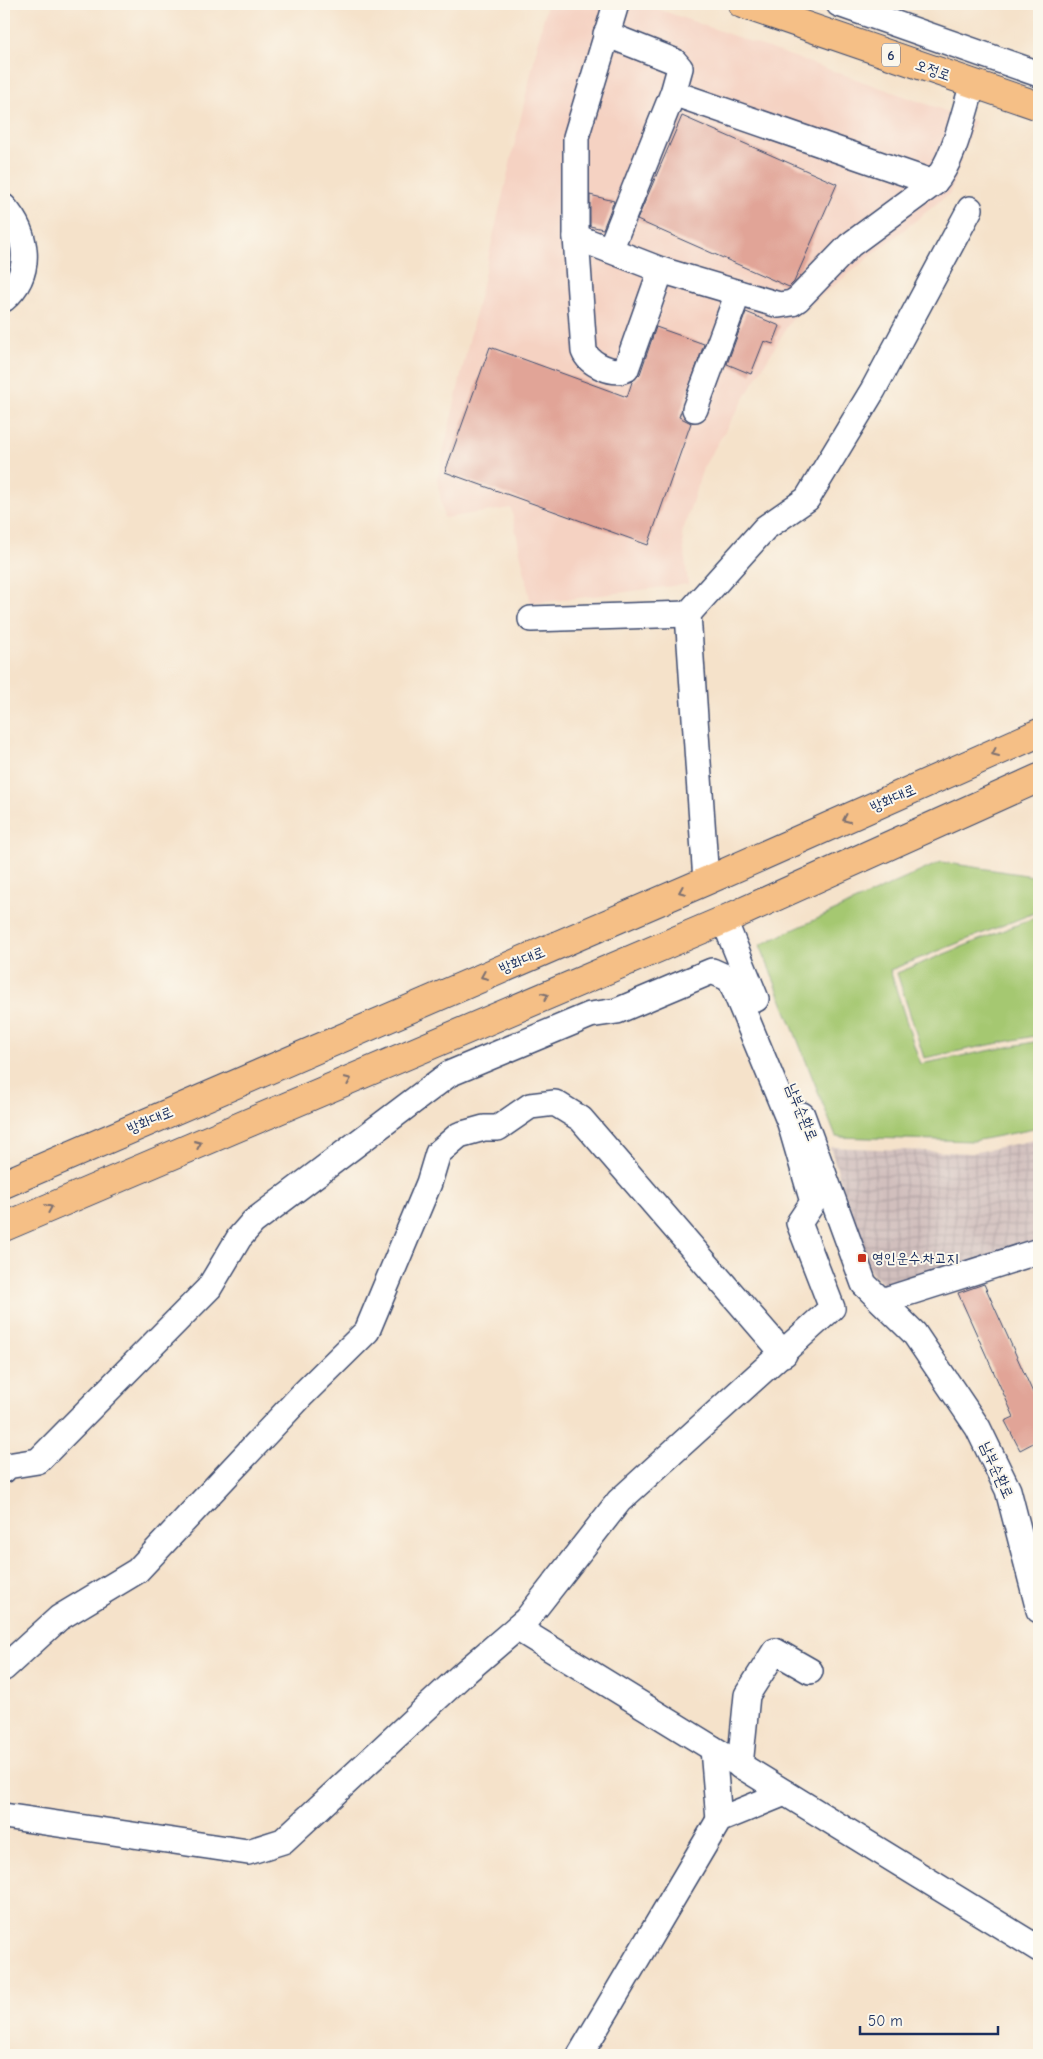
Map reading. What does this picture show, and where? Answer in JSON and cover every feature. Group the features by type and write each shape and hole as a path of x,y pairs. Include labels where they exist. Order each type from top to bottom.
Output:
{"main road":[{"name":"오정로","path":"742,4 1039,106"},
{"name":"방화대로","path":"4,1184 706,881 1039,733"},
{"path":"4,1227 724,920 1039,778"}],"street":[{"path":"616,4 576,137 576,237 586,357 596,364 617,371 622,371 628,366 661,270"},
{"path":"838,4 1039,74"},
{"path":"606,34 678,64 680,74 610,250"},
{"path":"576,237 661,270 779,305 792,303 805,293 850,245 934,183 948,161 973,84"},
{"path":"673,93 934,183"},
{"path":"4,207 16,221 26,248 20,275 4,299"},
{"path":"706,881 688,614 765,528 807,499 873,390 970,208"},
{"path":"695,409 738,293"},
{"path":"531,619 688,614"},
{"name":"남부순환로","path":"724,920 820,1157 864,1284 914,1333 978,1428 1008,1490 1039,1610"},
{"path":"4,1470 7,1466 38,1461 209,1288 239,1238 253,1222 449,1074 590,1015 617,1011 712,971 730,979 790,1123 813,1202 799,1223 832,1308 784,1354 619,1501 526,1620 462,1674 283,1841 248,1852 4,1816"},
{"path":"4,1668 59,1618 137,1572 303,1394 367,1331 429,1183 438,1153 459,1134 484,1128 498,1128 530,1106 556,1102 581,1119 784,1354"},
{"path":"882,1301 1039,1251"},
{"path":"517,1628 1039,1949"},
{"path":"740,1766 747,1695 775,1652 810,1671"},
{"path":"580,2055 719,1820 712,1748"},
{"path":"719,1820 786,1794"}],"shaded area":[{"path":"547,4 644,4 974,121 950,193 791,320 703,468 682,534 688,584 531,604 511,508 444,518 437,479"},
{"path":"1039,1139 1039,1243 889,1290 870,1271 830,1147 972,1153"}],"green space":[{"path":"941,862 1039,877 1039,911 890,970 920,1064 1039,1041 1039,1128 974,1141 836,1137 760,945"},
{"path":"1039,916 1039,1035 924,1058 897,973"}],"building":[{"path":"682,116 837,184 794,282 789,287 637,220"},
{"path":"590,195 614,201 603,229 590,226"},
{"path":"746,312 780,326 773,344 764,341 751,374 727,364"},
{"path":"656,327 704,344 679,417 691,423 648,545 445,472 490,347 627,397 632,382 640,374"},
{"path":"984,1284 1039,1406 1039,1440 1020,1450 1005,1421 1014,1417 958,1293"}],"place":[{"name":"영인운수.차고지","path":"862,1258"}]}
